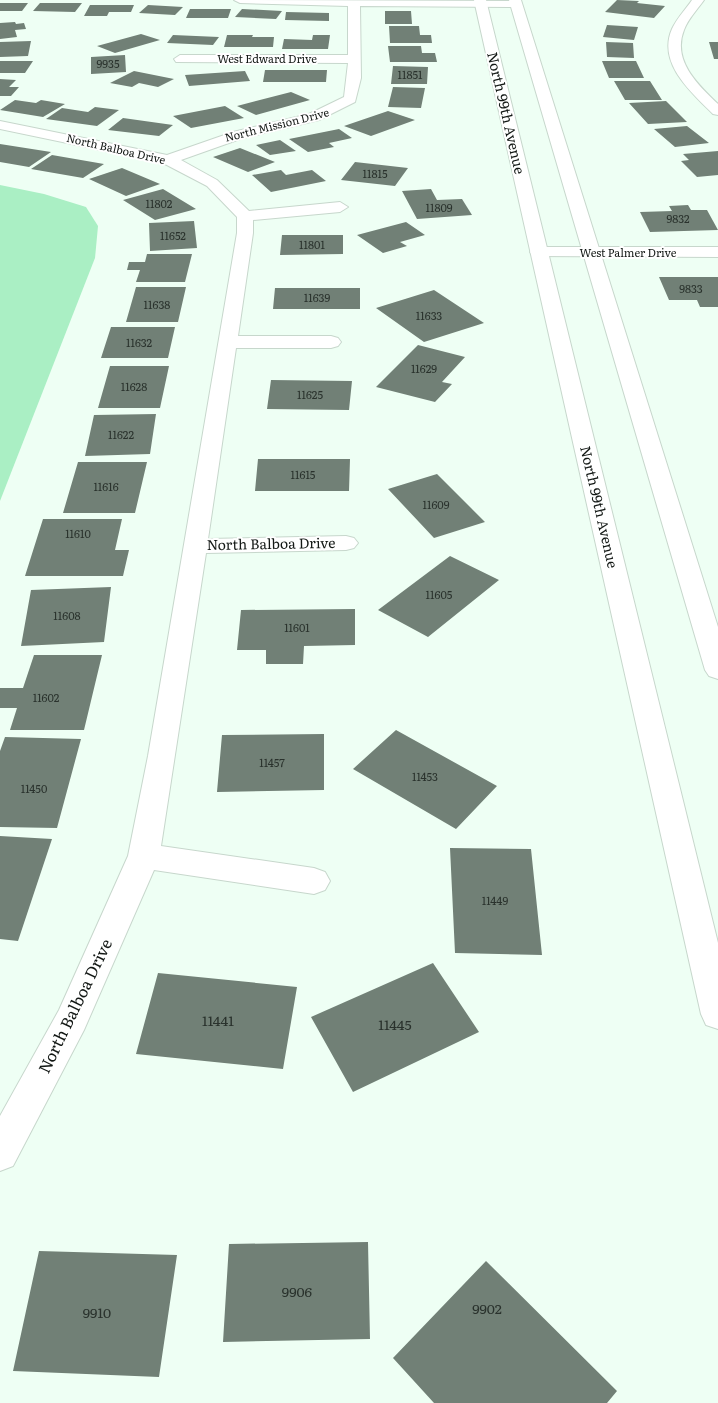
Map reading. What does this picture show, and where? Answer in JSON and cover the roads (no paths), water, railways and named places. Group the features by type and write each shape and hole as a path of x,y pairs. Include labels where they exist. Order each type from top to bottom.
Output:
{"street":[{"path":"240,0 354,4 516,2 590,253 718,670"},
{"path":"698,0 678,30 674,51 677,62 685,77 718,111"},
{"name":"North 99th Avenue","path":"481,2 718,1014"},
{"name":"North Mission Drive","path":"168,160 194,148 248,132 309,119 336,110 350,100 354,78 354,4"},
{"name":"West Edward Drive","path":"180,59 354,59"},
{"name":"North Balboa Drive","path":"0,125 168,160 212,183 245,216 245,232 229,342 144,856 72,1019 0,1153"},
{"path":"245,216 340,207"},
{"name":"West Palmer Drive","path":"539,252 718,252"},
{"path":"229,342 331,342"},
{"name":"North Balboa Drive","path":"196,546 346,543"},
{"path":"144,856 314,881"}]}
